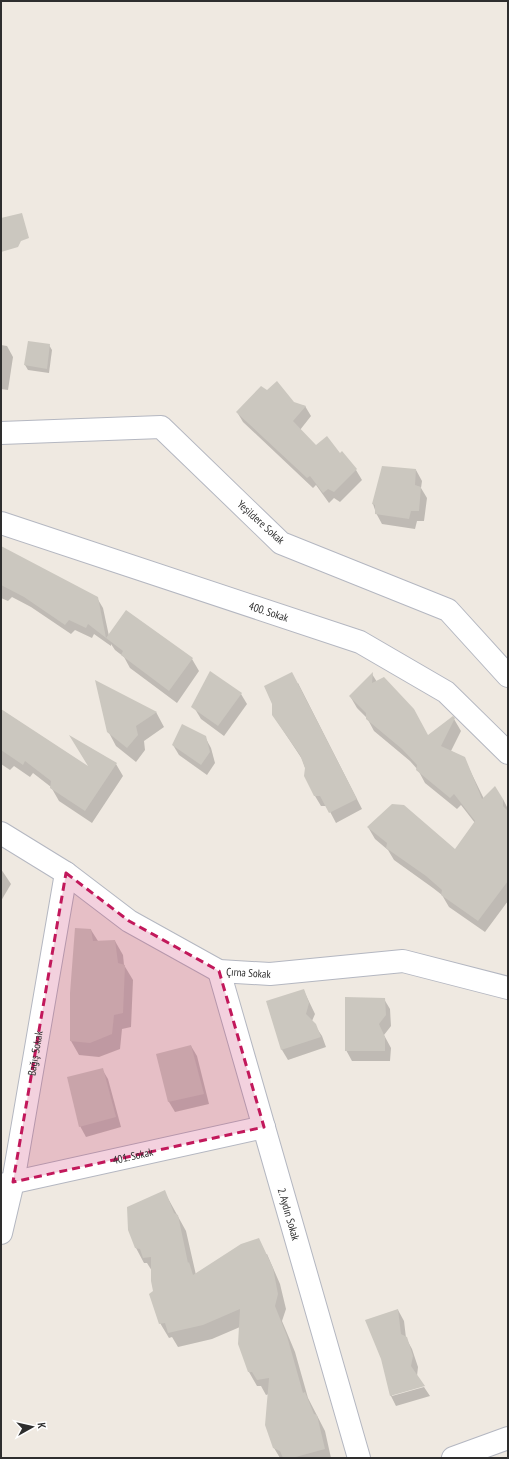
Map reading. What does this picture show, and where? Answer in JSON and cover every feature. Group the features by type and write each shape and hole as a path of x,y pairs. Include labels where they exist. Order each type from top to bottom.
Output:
{"street":[{"name":"Yeşildere Sokak","path":"1,433 161,427 281,543 448,610 508,676"},
{"name":"400. Sokak","path":"1,523 360,642 446,692 508,752"},
{"name":"Çırna Sokak","path":"1,833 66,873 129,922 219,971 270,974 403,961 508,988"},
{"name":"Bağış Sokak","path":"1,1233 7,1183 66,873"},
{"name":"2. Aydın Sokak","path":"219,971 359,1458"},
{"name":"401. Sokak","path":"7,1183 264,1127"},
{"path":"453,1458 508,1438"}],"highlighted area":[{"path":"66,873 129,921 219,971 264,1127 13,1182"}],"building":[{"path":"22,213 29,238 21,241 18,247 1,252 1,218"},
{"path":"28,341 50,344 47,369 24,365"},
{"path":"277,381 294,402 306,406 293,421 316,445 327,436 340,453 342,451 357,469 334,492 328,489 323,493 310,476 307,478 236,412 261,386 267,390"},
{"path":"382,466 416,469 415,485 421,487 419,511 411,511 409,519 375,514 375,505 372,504"},
{"path":"1,546 98,597 106,638 88,624 86,628 69,620 65,625 24,597 1,585"},
{"path":"126,610 193,658 169,691 121,655 123,651 106,638"},
{"path":"210,671 242,693 218,726 191,707"},
{"path":"292,672 357,799 329,813 320,796 314,796 304,776 305,768 300,755 272,715 272,704 264,686"},
{"path":"373,672 372,683 384,677 414,709 428,735 453,716 455,718 441,746 465,757 482,799 495,786 503,799 503,806 508,811 508,881 478,921 441,895 442,890 426,876 386,848 387,843 367,827 392,804 404,805 455,849 475,821 454,794 450,798 416,770 417,765 402,749 366,719 366,713 349,696"},
{"path":"95,680 157,712 136,726 138,735 127,748 107,732"},
{"path":"1,709 88,766 69,735 117,763 85,811 50,788 51,781 25,761 23,765 1,750"},
{"path":"182,724 206,736 210,752 201,765 172,745"},
{"path":"75,928 91,929 93,941 115,940 118,963 125,965 123,1013 114,1015 112,1034 90,1043 70,1041 70,993"},
{"path":"304,989 309,1003 306,1014 316,1024 321,1037 281,1050 266,1001"},
{"path":"345,997 385,998 386,1015 379,1024 385,1037 385,1051 345,1051"},
{"path":"191,1045 204,1094 168,1102 156,1054"},
{"path":"103,1068 116,1117 79,1127 67,1077"},
{"path":"165,1190 174,1213 178,1215 188,1263 189,1262 193,1275 241,1244 259,1238 273,1268 278,1294 275,1306 287,1336 303,1393 305,1392 314,1414 317,1415 325,1449 292,1458 283,1458 280,1451 273,1448 265,1425 269,1378 257,1380 252,1372 248,1372 238,1344 240,1309 203,1325 168,1333 165,1323 159,1324 149,1294 153,1291 151,1281 151,1257 143,1258 140,1249 135,1248 128,1230 127,1207"},
{"path":"398,1309 401,1334 407,1337 413,1356 411,1366 425,1386 390,1396 381,1359 365,1320"}]}
